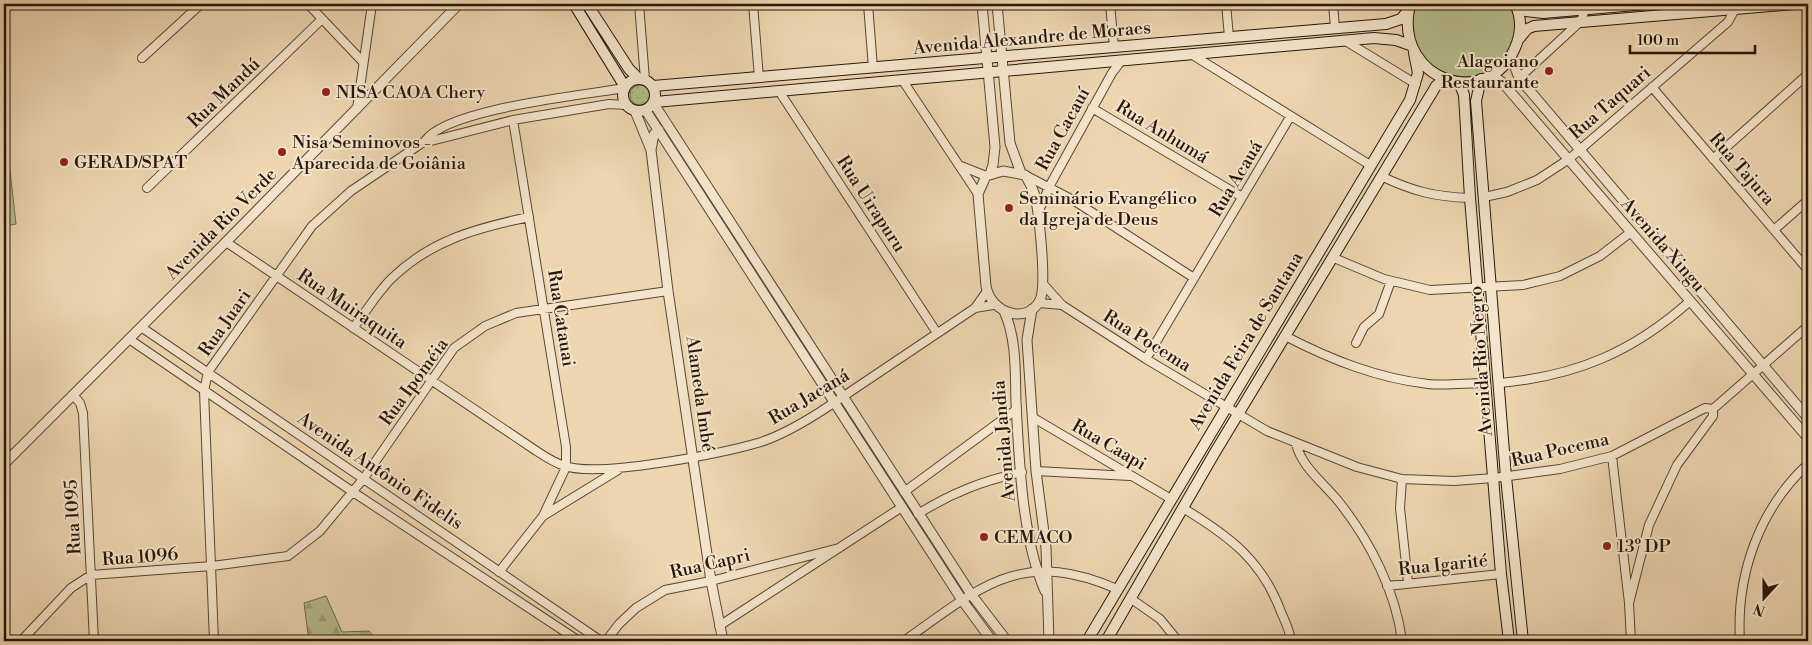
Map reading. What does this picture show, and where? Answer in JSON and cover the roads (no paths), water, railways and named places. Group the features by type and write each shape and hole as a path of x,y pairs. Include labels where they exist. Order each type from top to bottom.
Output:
{"main road":[{"path":"574,4 625,88"},
{"path":"586,4 629,69 646,82 656,96 651,105 635,111 626,105 623,97 625,88 634,80 646,82"},
{"path":"1516,5 1526,11 1543,13 1587,6 1647,4"},
{"path":"1412,49 1432,73 1445,79 1459,82 1481,79 1492,74 1511,57 1518,40 1527,29 1534,26 1734,6 1795,4"},
{"path":"1516,5 1520,17 1518,40"},
{"name":"Avenida Alexandre de Moraes","path":"646,82 759,78 1386,24 1401,19 1410,6"},
{"name":"Avenida Feira de Santana","path":"1088,641 1225,407 1410,100 1418,73 1407,33 1410,6"},
{"name":"Avenida Alexandre de Moraes","path":"651,105 779,91 1121,62 1344,40 1374,38 1396,40 1412,49"},
{"name":"Avenida Feira de Santana","path":"1106,641 1238,415 1334,258 1380,176 1436,86 1445,79"},
{"name":"Avenida Rio Negro","path":"1481,79 1476,101 1506,477 1523,641"},
{"name":"Avenida Rio Negro","path":"1459,82 1464,95 1470,198 1501,574 1509,641"}],"street":[{"path":"142,58 201,4"},
{"path":"308,4 321,20 363,62"},
{"path":"357,109 372,4"},
{"name":"Avenida Rio Verde","path":"4,464 226,242 459,4"},
{"path":"639,4 646,82"},
{"path":"753,4 759,78"},
{"path":"868,4 873,68"},
{"path":"978,194 993,165 996,147 982,4"},
{"path":"997,4 1010,143 1023,174 1032,187 1038,214 1044,285"},
{"path":"1110,4 1114,47"},
{"path":"1226,4 1229,37"},
{"path":"1333,4 1336,28"},
{"path":"1519,78 1581,21 1587,6"},
{"name":"Rua Taquari","path":"1484,197 1507,192 1537,180 1579,151 1728,22 1734,6"},
{"name":"Rua Mandú","path":"147,188 321,20"},
{"path":"1344,40 1416,84"},
{"path":"1190,54 1370,165"},
{"name":"Avenida Xingu","path":"1511,57 1519,78 1579,151 1808,418"},
{"name":"Rua Cacauí","path":"1038,214 1049,187 1092,108 1121,62"},
{"name":"Avenida Xingu","path":"1492,74 1502,82 1808,438"},
{"path":"1713,159 1808,74"},
{"path":"903,81 978,194 987,291 994,305 1004,311 1023,312 1035,306"},
{"name":"Rua Tajura","path":"1652,87 1808,270"},
{"path":"277,276 312,226 351,190 425,141 428,135 440,128 459,119 487,112 625,88"},
{"name":"Rua Uirapuru","path":"779,91 938,333"},
{"path":"425,141 513,120 609,104 626,105"},
{"path":"651,105 658,130 833,403 962,600 992,641"},
{"path":"651,105 971,594 1007,641"},
{"name":"Rua Anhumá","path":"1092,108 1242,197"},
{"name":"Alameda Imbé","path":"635,111 651,150 668,291 711,581 723,641"},
{"name":"Rua Acauá","path":"1146,359 1290,116"},
{"name":"Rua Catauai","path":"513,120 566,447 566,467 544,516"},
{"name":"Alameda Imbé","path":"651,150 654,134 658,130"},
{"path":"961,166 988,175 1003,171 1023,174 1049,187 1194,278"},
{"path":"1380,176 1412,191 1440,197 1470,198"},
{"path":"1774,230 1808,200"},
{"path":"353,328 390,280 434,247 481,227 530,217"},
{"path":"1334,258 1391,281 1430,290 1492,288 1523,285 1560,276 1600,256 1631,232"},
{"name":"Rua Muiraquita","path":"226,242 535,450 566,467 603,470 622,467"},
{"name":"Rua Juari","path":"214,641 204,391 208,372 277,276"},
{"path":"1356,343 1364,327 1379,314 1391,281"},
{"name":"Rua Pocema","path":"1044,285 1062,306 1238,415 1296,444 1357,467 1402,479 1454,481 1506,477 1560,469 1612,456 1705,408 1713,409 1808,326"},
{"name":"Avenida Jandia","path":"1044,285 1035,306 1027,340 1036,471 1047,570 1049,641"},
{"name":"Rua Ipoméia","path":"288,556 320,531 353,492 454,348 485,326 516,313 668,291"},
{"name":"Rua Jacaná","path":"499,572 544,516 622,467 693,456 763,441 806,421 975,308 987,291"},
{"path":"1500,383 1535,379 1577,369 1618,352 1660,328 1690,301"},
{"name":"Rua Jacaná","path":"975,308 994,305"},
{"name":"Rua Pocema","path":"1035,306 1062,306"},
{"name":"Avenida Jandia","path":"1004,311 1013,340 1022,472 1031,553 1047,596"},
{"name":"Avenida Antônio Fidelis","path":"141,327 601,641"},
{"path":"1287,337 1328,358 1377,375 1429,384 1486,383"},
{"name":"Avenida Antônio Fidelis","path":"129,339 353,492 579,641"},
{"name":"Rua 1095","path":"74,395 80,403 83,413 94,641"},
{"path":"904,492 1017,409"},
{"name":"Rua Pocema","path":"1629,603 1649,525 1677,465 1713,416 1713,409"},
{"name":"Rua Caapi","path":"1032,417 1171,499"},
{"path":"1296,444 1299,454 1306,465 1334,495 1366,538 1388,586 1402,641"},
{"path":"1612,456 1629,603 1631,641"},
{"path":"1740,641 1738,612 1747,562 1766,517 1790,481 1808,464"},
{"path":"1036,471 1132,476"},
{"path":"918,514 943,498 980,482 1022,472"},
{"path":"1402,479 1400,508 1408,583"},
{"name":"Rua Capri","path":"719,626 902,507"},
{"path":"1183,508 1222,532 1243,550 1261,571 1275,596 1291,641"},
{"name":"Rua Capri","path":"606,641 618,624 636,608 665,590 711,581 838,548"},
{"name":"Rua 1096","path":"21,641 71,588 91,576 212,566 288,556"},
{"path":"904,641 971,594 1019,574 1036,570 1069,572 1117,589"},
{"name":"Rua Igarité","path":"1388,586 1501,574"},
{"path":"1130,598 1160,619 1178,641"}],"place":[{"name":"Alagoiano Restaurante","path":"1549,71"},
{"name":"NISA CAOA Chery","path":"326,92"},
{"name":"Nisa Seminovos - Aparecida de Goiânia","path":"282,152"},
{"name":"GERAD/SPAT","path":"64,162"},
{"name":"Seminário Evangélico da Igreja de Deus","path":"1009,208"},
{"name":"CEMACO","path":"984,537"},
{"name":"13º DP","path":"1607,546"}]}
